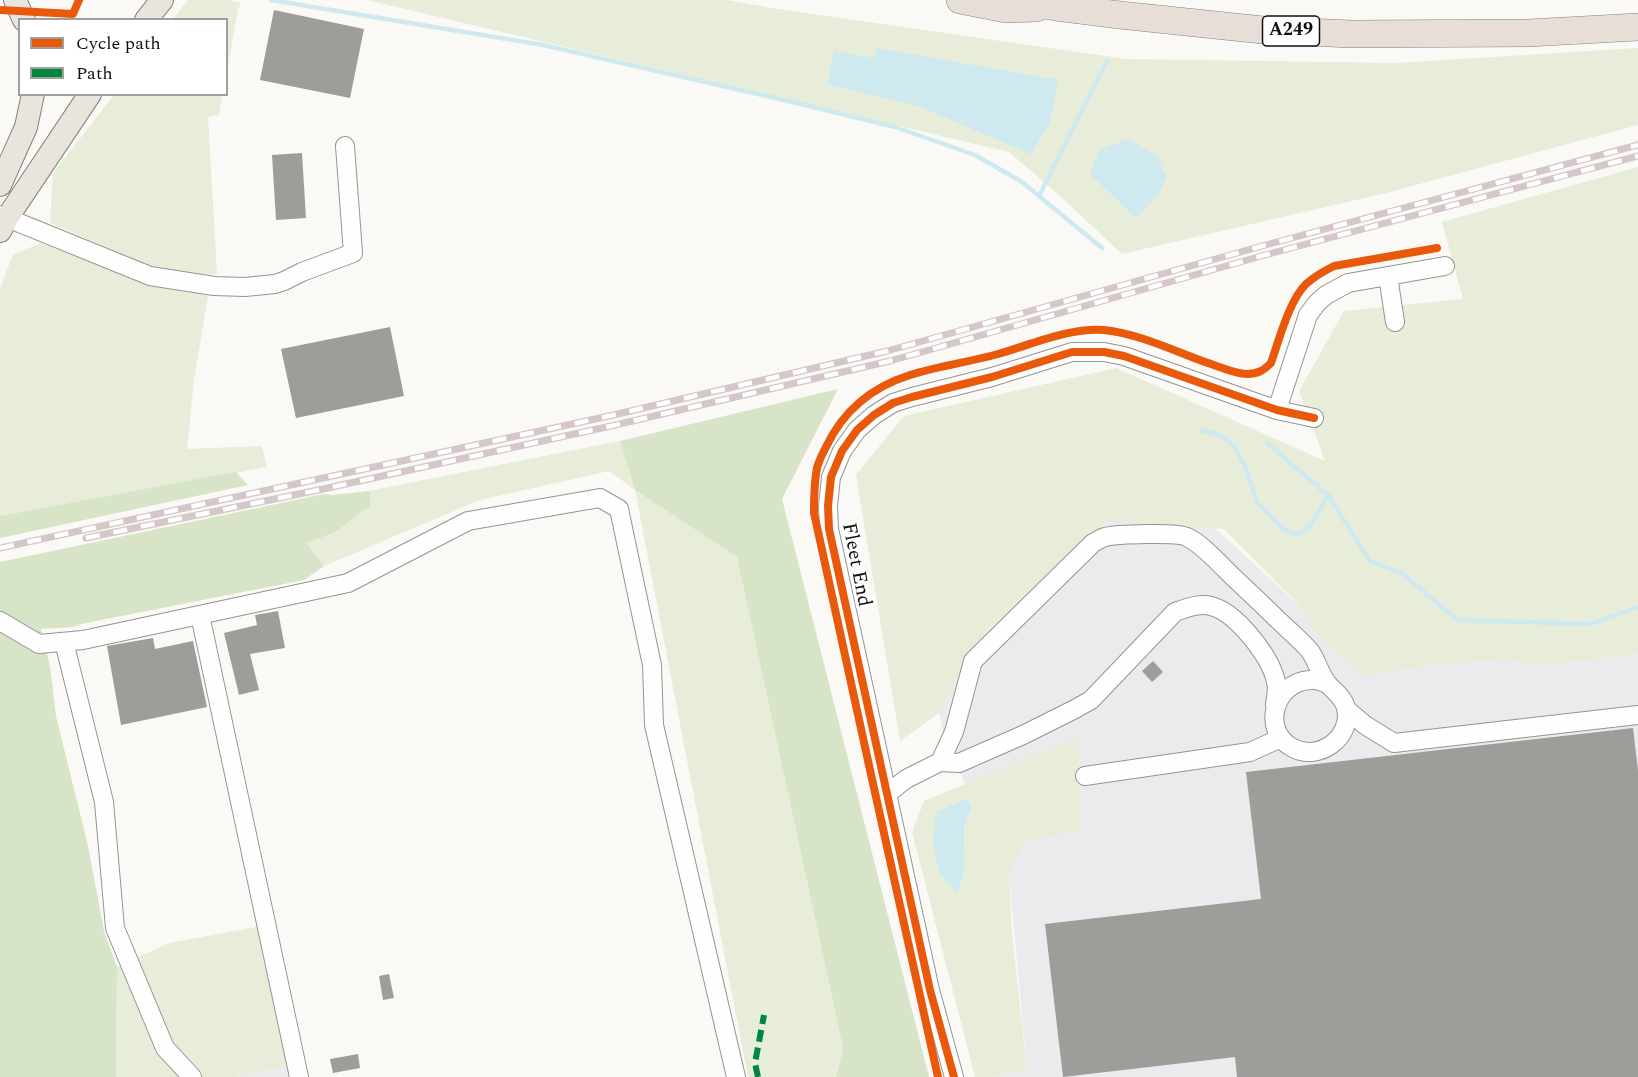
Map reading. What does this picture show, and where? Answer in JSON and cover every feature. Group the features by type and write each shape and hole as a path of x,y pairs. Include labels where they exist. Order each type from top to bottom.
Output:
{"highway":[{"name":"A249","path":"960,0 1006,9 1056,7"},
{"name":"A249","path":"1019,0 1056,7 1263,30 1351,34 1528,33 1638,27"}],"main road":[{"path":"15,0 23,18"},
{"path":"148,18 162,0"},
{"path":"0,185 26,127 33,96"},
{"path":"2,221 89,96"}],"street":[{"path":"2,221 150,276 214,286 275,284 353,253 345,146"},
{"path":"1277,410 1308,315 1317,303 1336,288 1348,283 1445,266"},
{"path":"1388,276 1395,322"},
{"name":"Fleet End","path":"954,1077 930,990 829,529 828,506 831,477 842,451 858,430 874,415 893,403 992,377 1072,352 1104,352 1124,356 1277,410 1314,418"},
{"path":"0,621 39,644 83,640 348,583 468,521 600,498 619,509 652,664 654,725 736,1077"},
{"path":"887,794 906,779 940,762 959,763 1023,735 1090,700 1175,612 1193,606 1212,606 1226,613 1245,630 1270,663 1277,683 1275,723 1281,738 1293,748 1309,753 1325,750 1338,740 1346,726 1346,710 1340,695 1328,684 1310,651 1210,554 1185,536 1126,534 1104,537 1093,543 973,661 954,732 940,762"},
{"path":"200,615 299,1077"},
{"path":"64,642 104,802 115,928 165,1048 187,1074"},
{"path":"1275,706 1283,692 1296,682 1312,680 1328,684"},
{"path":"1346,710 1365,725 1395,743 1638,715"},
{"path":"1085,776 1250,753 1281,738"}],"shaded area":[{"path":"920,444 1202,516 1302,608 1318,638 1363,676 1433,665 1508,659 1532,667 1638,654 1638,1077 993,1077 1027,1069 1009,875 944,740 913,569"},
{"path":"289,1065 291,1077 237,1077"}],"green space":[{"path":"188,0 229,0 241,3 228,65 228,18 174,18"},
{"path":"367,0 727,0 1126,59 1396,63 1638,48 1638,125 1386,193 1122,254 1009,152"},
{"path":"113,96 222,96 219,115 208,117 217,274 164,272 50,223 53,173"},
{"path":"1638,167 1638,654 1532,667 1508,659 1433,665 1363,676 1318,638 1302,608 1224,529 1107,521 971,647 939,713 900,741 856,475 904,416 1116,368 1325,461 1299,391 1344,311 1463,299 1442,222"},
{"path":"40,243 143,280 208,296 194,379 187,449 262,446 267,467 0,516 0,288 13,255"},
{"path":"838,389 782,499 929,1077 836,1077 843,1048 737,557 635,490 620,441"},
{"path":"620,441 635,490 609,471 480,500 324,566 306,543 363,492"},
{"path":"236,472 248,485 0,538 0,516"},
{"path":"635,490 737,556 843,1048 836,1077 748,1077"},
{"path":"370,491 370,506 335,532 306,543 324,566 304,580 73,627 41,629 50,666 56,716 88,846 104,931 117,967 116,1077 0,1077 0,562 324,494"},
{"path":"1079,737 1080,830 1024,842 1009,875 1012,933 1027,1069 993,1077 975,1077 912,832 924,801","holes":["967,799 972,807 964,824","964,827 965,868 957,893"]},
{"path":"262,926 289,1065 237,1077 116,1077 117,967 169,943"}],"water":[{"path":"877,48 1058,80 1050,122 1031,154 918,106 827,85 834,51 874,58"},
{"path":"1128,139 1156,156 1167,177 1158,195 1136,218 1090,174 1099,150"},
{"path":"967,799 972,807 964,825 965,868 958,893 940,875 933,845 936,812"}],"building":[{"path":"274,10 364,29 350,98 260,80"},
{"path":"302,153 306,218 276,220 272,155"},
{"path":"390,327 404,396 296,418 281,349"},
{"path":"278,611 285,648 250,654 259,690 239,695 224,633 257,625 255,615"},
{"path":"153,638 155,649 193,641 207,707 121,725 107,646"},
{"path":"1153,661 1163,672 1152,682 1142,671"},
{"path":"1633,728 1638,770 1638,1077 1237,1077 1235,1057 1063,1077 1045,924 1261,899 1246,772"},
{"path":"389,974 394,998 383,1000 379,976"},
{"path":"358,1054 360,1068 333,1073 330,1059"}],"waterway":[{"path":"271,0 543,45 895,127 975,155 1022,182 1102,248"},
{"path":"1039,196 1107,61"},
{"path":"1201,430 1220,435 1234,446 1245,466 1257,502 1282,528 1297,535 1310,527 1328,495"},
{"path":"1267,443 1328,495 1370,561 1403,574 1457,620 1591,624 1638,607"}],"railway":[{"path":"0,548 609,416 887,351 1262,246 1638,145"},
{"path":"86,538 611,426 890,361 1265,255 1638,156"}],"marked path":[{"path":"758,1077 755,1063 764,1015"}],"cycle path":[{"path":"0,10 73,14 79,0"},
{"path":"938,1077 814,513 817,468 833,434 860,402 896,380 1078,331 1117,332 1144,339 1233,372 1242,374 1258,372 1271,363 1294,300 1306,284 1316,277 1334,266 1437,248"},
{"path":"954,1077 930,990 829,529 828,506 831,477 842,451 857,430 874,415 893,403 992,377 1072,352 1104,352 1124,356 1277,410 1314,418"}]}
